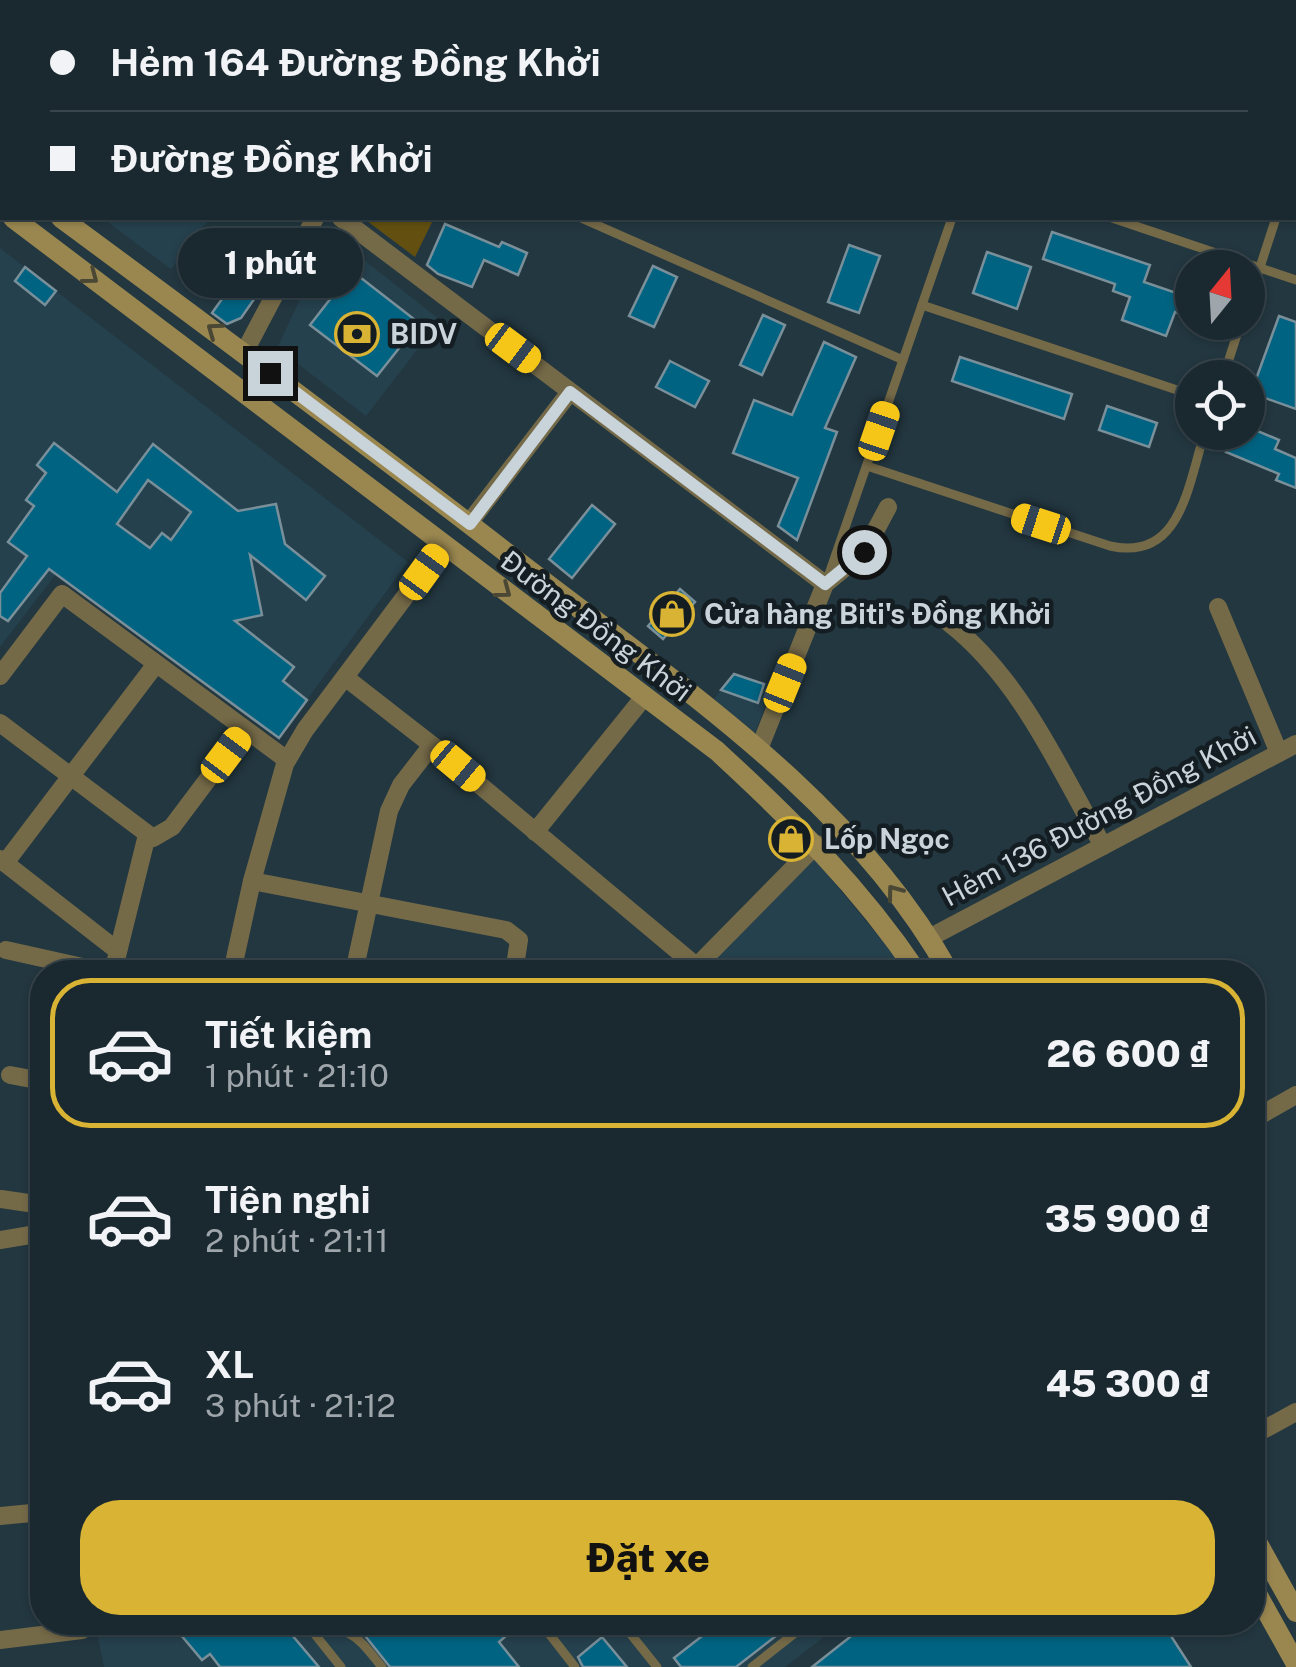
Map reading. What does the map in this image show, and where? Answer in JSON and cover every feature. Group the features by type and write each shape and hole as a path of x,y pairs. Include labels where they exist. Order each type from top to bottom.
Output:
{"main road":[{"name":"Đường Đồng Khởi","path":"16,220 741,773 817,844 909,960"},
{"name":"Đường Đồng Khởi","path":"64,220 470,524 758,749 832,819 879,872 943,960"},
{"path":"343,469 362,442"},
{"path":"741,773 758,749"},
{"path":"1265,1557 1296,1612"},
{"path":"1265,1609 1296,1664"}],"street":[{"path":"244,353 314,220"},
{"path":"344,220 825,584"},
{"path":"470,524 570,392"},
{"path":"758,749 825,584 864,552 888,507"},
{"path":"235,960 286,760 304,730 443,546"},
{"path":"0,676 62,594 286,760"},
{"path":"1218,607 1288,748"},
{"path":"949,624 978,650 1038,731 1102,846"},
{"path":"118,951 2,861 156,664"},
{"path":"346,678 432,745 684,960"},
{"path":"536,832 644,697"},
{"path":"0,723 147,835 158,837 172,827 244,730"},
{"path":"356,960 394,797 432,745"},
{"name":"Hẻm 136 Đường Đồng Khởi","path":"929,938 1288,748"},
{"path":"114,960 147,835"},
{"path":"703,960 817,844"},
{"path":"252,881 516,934 520,950 517,960"},
{"path":"6,950 53,960"},
{"path":"10,1075 30,1079"},
{"path":"1265,1113 1296,1095"},
{"path":"0,1199 30,1203"},
{"path":"0,1240 30,1235"},
{"path":"1265,1429 1296,1412"},
{"path":"0,1516 30,1513"},
{"path":"0,1640 41,1635"}],"lane":[{"path":"587,220 903,360"},
{"path":"825,584 951,220"},
{"path":"1118,220 1207,250"},
{"path":"1265,252 1275,220"},
{"path":"1265,270 1296,280"},
{"path":"922,305 1175,389"},
{"path":"867,466 1110,546 1134,549 1161,539 1174,524 1199,450"},
{"path":"314,1635 340,1667"},
{"path":"352,1635 382,1667"},
{"path":"550,1635 575,1667"},
{"path":"631,1635 657,1667"},
{"path":"752,1667 793,1635"}],"shaded area":[{"path":"105,220 208,220 171,269"},
{"path":"366,220 433,220 415,257"},
{"name":"BIDV","path":"331,234 440,320 366,416 277,348"},
{"path":"0,248 408,562 278,739 56,574 0,647"},
{"path":"734,674 773,686 755,733 714,699"},
{"path":"813,857 897,960 712,960"},
{"path":"97,1635 826,1635 785,1667 104,1667"}],"building":[{"path":"445,224 499,247 502,242 527,253 518,275 484,260 472,287 438,274 427,265"},
{"path":"1052,232 1150,265 1144,282 1175,293 1175,312 1166,336 1122,320 1130,297 1113,291 1115,284 1043,259"},
{"path":"849,245 880,256 859,313 828,302"},
{"path":"987,252 1031,267 1017,309 973,293"},
{"path":"247,264 268,279 241,318 227,324 212,313"},
{"path":"653,266 677,277 654,327 629,316"},
{"path":"25,267 56,291 45,305 15,281"},
{"path":"352,271 419,323 377,376 310,325"},
{"path":"763,315 785,325 762,375 740,365"},
{"path":"1279,316 1296,322 1296,409 1265,398 1263,360"},
{"path":"824,342 856,357 825,428 837,432 797,540 778,526 798,478 733,453 754,400 792,415"},
{"path":"960,357 1072,394 1064,419 952,381"},
{"path":"670,361 709,381 695,407 656,387"},
{"path":"1107,406 1157,423 1149,447 1099,430"},
{"path":"1265,434 1279,440 1275,449 1296,458 1296,488 1276,480 1279,474 1226,452 1265,450"},
{"path":"54,443 117,492 153,444 238,511 276,504 285,544 325,576 306,600 250,555 262,615 235,621 294,667 283,681 307,700 279,738 49,569 8,621 0,616 0,593 27,556 8,542 34,506 26,500 46,473 37,465","holes":["148,480 191,512 171,540 162,533 150,548 117,524"]},
{"path":"592,505 615,524 572,578 549,559"},
{"path":"680,589 695,602 663,639 648,626"},
{"path":"734,674 764,684 758,703 721,690"},
{"path":"181,1635 292,1635 319,1667 220,1667 210,1654 202,1660"},
{"path":"364,1635 507,1635 499,1642 519,1667 390,1667"},
{"path":"703,1635 777,1635 736,1667 681,1667 674,1658"},
{"path":"853,1635 1170,1635 1191,1667 812,1667"},
{"path":"602,1637 627,1667 583,1667 578,1657"}],"place":[{"name":"BIDV","path":"357,334"},
{"name":"Cửa hàng Biti's Đồng Khởi","path":"672,614"},
{"name":"Lốp Ngọc","path":"791,839"}],"route":[{"path":"270,373 470,524 570,392 825,584 864,552"}]}
